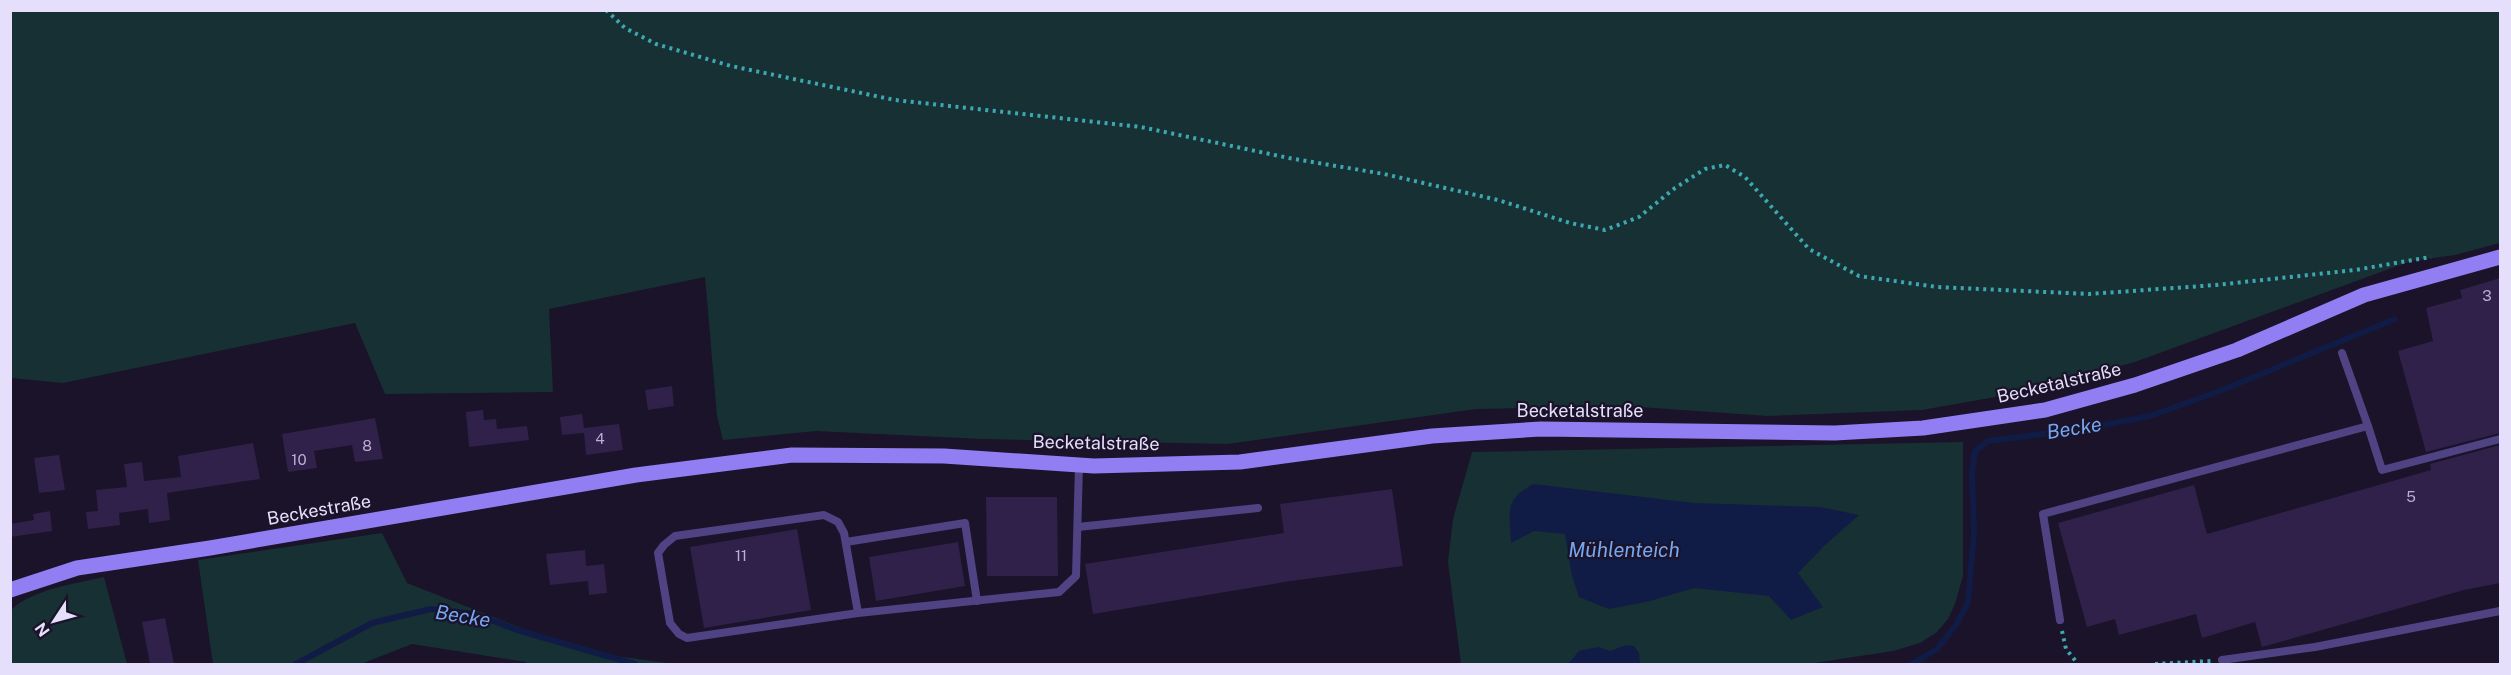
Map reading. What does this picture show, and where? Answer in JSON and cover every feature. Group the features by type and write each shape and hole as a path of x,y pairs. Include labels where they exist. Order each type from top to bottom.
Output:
{"main road":[{"name":"Becketalstraße","path":"636,475 792,455 944,456 1079,465 1240,462 1432,436 1541,429 1836,433 1923,428 2045,410 2135,385 2237,350 2364,295 2500,257"},
{"name":"Beckestraße","path":"10,590 77,568 210,548 636,475"}],"lane":[{"path":"2342,353 2382,470 2500,439"},
{"path":"2060,620 2043,514 2368,426"},
{"path":"858,613 844,533 838,522 824,515 675,536 658,553 670,623 679,634 687,638 858,613 1059,592 1076,576 1079,465"},
{"path":"1078,527 1258,508"},
{"path":"846,542 966,523 977,601"},
{"path":"2222,660 2315,647 2500,611"}],"path":[{"path":"606,10 625,28 656,44 731,66 896,100 1141,127 1289,158 1384,174 1498,200 1570,223 1605,230 1639,218 1675,188 1705,168 1725,165 1745,177 1809,249 1859,276 1937,287 2089,294 2124,292 2355,270 2432,257"},
{"path":"2060,620 2066,649 2078,664"},
{"path":"2155,664 2222,660"}],"green space":[{"path":"10,11 2500,11 2500,243 2455,255 2411,261 2135,362 2018,393 1922,410 1768,416 1625,406 1476,409 1228,444 982,439 816,431 723,440 717,416 705,277 549,309 553,392 385,394 355,323 63,383 11,378"},
{"path":"1963,442 1963,576 1948,619 1937,632 1920,643 1893,651 1808,664 1461,664 1448,562 1453,519 1472,452"},
{"path":"382,533 407,583 524,629 616,656 674,664 527,664 412,644 361,664 213,664 198,560"},
{"path":"104,577 127,664 11,664 11,610 42,592"}],"water":[{"name":"Mühlenteich","path":"1533,484 1694,503 1820,507 1859,515 1798,573 1823,607 1791,620 1769,596 1694,588 1650,601 1609,609 1579,597 1572,576 1565,534 1534,531 1511,543 1510,508 1517,496"},
{"path":"1626,645 1634,646 1639,653 1640,664 1568,664 1579,651 1598,647 1610,651"}],"building":[{"path":"2500,278 2500,433 2426,452 2398,351 2433,341 2426,308 2462,298 2460,290"},
{"path":"672,386 674,406 648,410 645,390"},
{"path":"483,410 484,420 496,419 497,429 527,426 529,440 469,447 466,412"},
{"path":"582,414 584,428 619,424 623,450 586,455 584,433 562,435 560,417"},
{"path":"375,418 383,459 355,462 352,445 314,451 317,468 288,472 282,434"},
{"path":"253,443 260,479 167,493 170,520 149,523 148,509 119,513 120,525 88,529 86,512 98,511 96,490 127,487 124,464 142,462 144,481 181,477 178,456"},
{"path":"2500,445 2500,583 2464,590 2262,647 2255,622 2202,638 2196,614 2119,635 2115,619 2087,627 2058,523 2194,485 2207,534 2431,470 2430,464"},
{"path":"59,455 65,490 39,493 34,458"},
{"path":"1392,489 1403,566 1291,581 1093,614 1085,564 1284,533 1280,504"},
{"path":"986,497 1057,497 1058,576 987,576"},
{"path":"50,511 52,531 10,537 10,524 34,520 33,514"},
{"path":"797,529 811,610 704,628 690,547"},
{"path":"958,542 965,586 876,601 869,557"},
{"path":"585,550 586,566 604,564 607,593 589,595 588,581 550,585 546,554"},
{"path":"165,618 174,664 150,664 142,622"}],"waterway":[{"name":"Becke","path":"1912,664 1937,649 1956,625 1968,603 1974,532 1972,472 1975,451 1988,441 2082,429 2150,416 2220,391 2395,319"},
{"name":"Becke","path":"296,664 372,623 431,609 475,614 517,630 635,664"}]}
